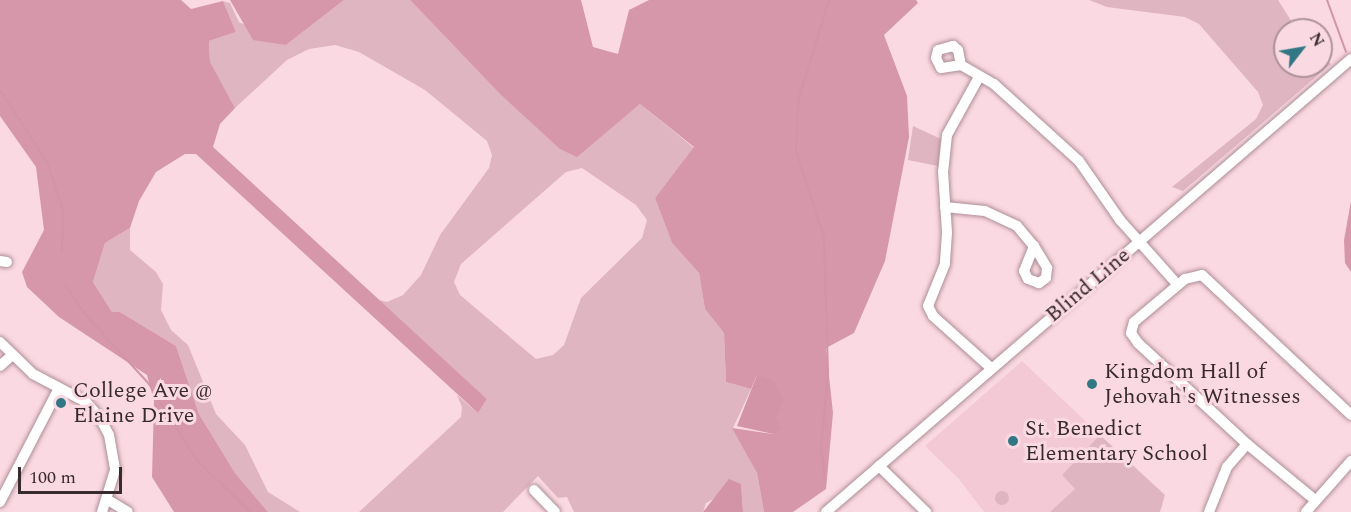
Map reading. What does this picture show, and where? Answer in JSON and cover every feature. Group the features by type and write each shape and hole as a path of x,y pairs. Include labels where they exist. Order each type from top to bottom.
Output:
{"street":[{"name":"Blind Line","path":"826,512 1351,59"},
{"path":"961,66 994,84 1079,161 1102,197 1178,285"},
{"path":"979,77 947,135 943,171 945,264 928,306 933,316 991,368"},
{"path":"945,207 985,211 1005,218 1034,246"},
{"path":"1315,500 1247,444 1133,338 1134,322 1193,274 1212,280 1351,415"},
{"path":"0,342 11,356 94,410 109,435 115,470 108,500 102,512"},
{"path":"0,366 11,356"},
{"path":"0,502 59,388"},
{"path":"1209,512 1227,467 1247,444"},
{"path":"1306,512 1351,461"},
{"path":"879,466 926,512"},
{"path":"534,490 555,512"},
{"path":"108,500 128,512"}],"shaded area":[{"path":"0,0 181,0 191,9 223,1 236,32 209,41 210,62 235,108 220,124 213,147 487,399 478,413 196,154 185,154 156,172 139,201 130,228 105,243 93,282 112,312 120,312 176,346 199,414 235,473 268,512 174,512 152,477 154,401 147,375 59,317 27,287 22,272 44,230 36,167 0,116"},
{"path":"230,0 344,0 286,45 253,40"},
{"path":"344,0 410,0 497,91 577,156 640,104 694,148 655,198 672,243 699,273 705,309 724,333 726,382 751,389 733,428 757,473 764,512 743,512 741,484 706,503 703,512 574,512 567,497 558,498 538,476 503,512 359,512 461,417 462,407 457,395 478,413 487,399 379,300 387,302 403,295 421,275 440,235 489,168 492,155 487,141 425,90 359,52 335,45 309,49 287,60 235,108 210,63 209,41 236,32 223,1 230,3 239,22 286,45","holes":["582,168 636,205 647,220 642,238 581,298 564,345 553,355 536,359 460,295 454,282 461,264 566,172"]},
{"path":"410,0 581,0 593,47 618,54 629,10 649,0 916,0 918,3 884,35 907,96 909,137 885,261 854,333 826,348 833,413 826,489 793,512 764,512 757,473 732,428 773,434 776,418 757,375 751,389 726,382 724,333 705,309 699,273 672,243 655,198 694,147 640,104 577,157 560,149 497,91"},
{"path":"1089,0 1278,0 1289,18 1273,18 1273,78 1315,78 1183,191 1172,187 1256,119 1263,105 1258,92 1199,24 1185,17 1107,7"},
{"path":"913,126 941,139 938,166 908,160"},
{"path":"1351,201 1351,272 1345,263 1344,240"},
{"path":"130,228 130,250 156,272 163,284 161,310 171,330 188,345 216,414 245,445 268,492 300,512 268,512 235,473 199,414 176,346 120,312 112,312 93,282 105,243"},
{"name":"St. Benedict Elementary School","path":"1022,361 1100,435 1062,475 1076,489 1050,512 984,512 959,479 925,446"},
{"path":"757,375 773,380 784,400 776,418 781,428 773,434 737,426"},
{"path":"1100,435 1165,495 1160,512 1050,512 1075,489 1062,475"},
{"path":"729,479 741,484 743,512 703,512"},
{"path":"1002,491 1007,493 1009,498 1007,503 1002,505 997,503 995,498 997,493"}],"waterway":[{"path":"825,480 821,449 828,373 824,238 796,151 798,101 829,0"},
{"path":"1327,0 1346,52"},
{"path":"0,90 47,162 63,210 62,252"},
{"path":"66,286 84,313 149,384 195,458 250,512"}],"place":[{"name":"Kingdom Hall of Jehovah's Witnesses","path":"1092,384"},
{"name":"College Ave @ Elaine Drive","path":"61,403"},
{"name":"St. Benedict Elementary School","path":"1013,441"}]}
